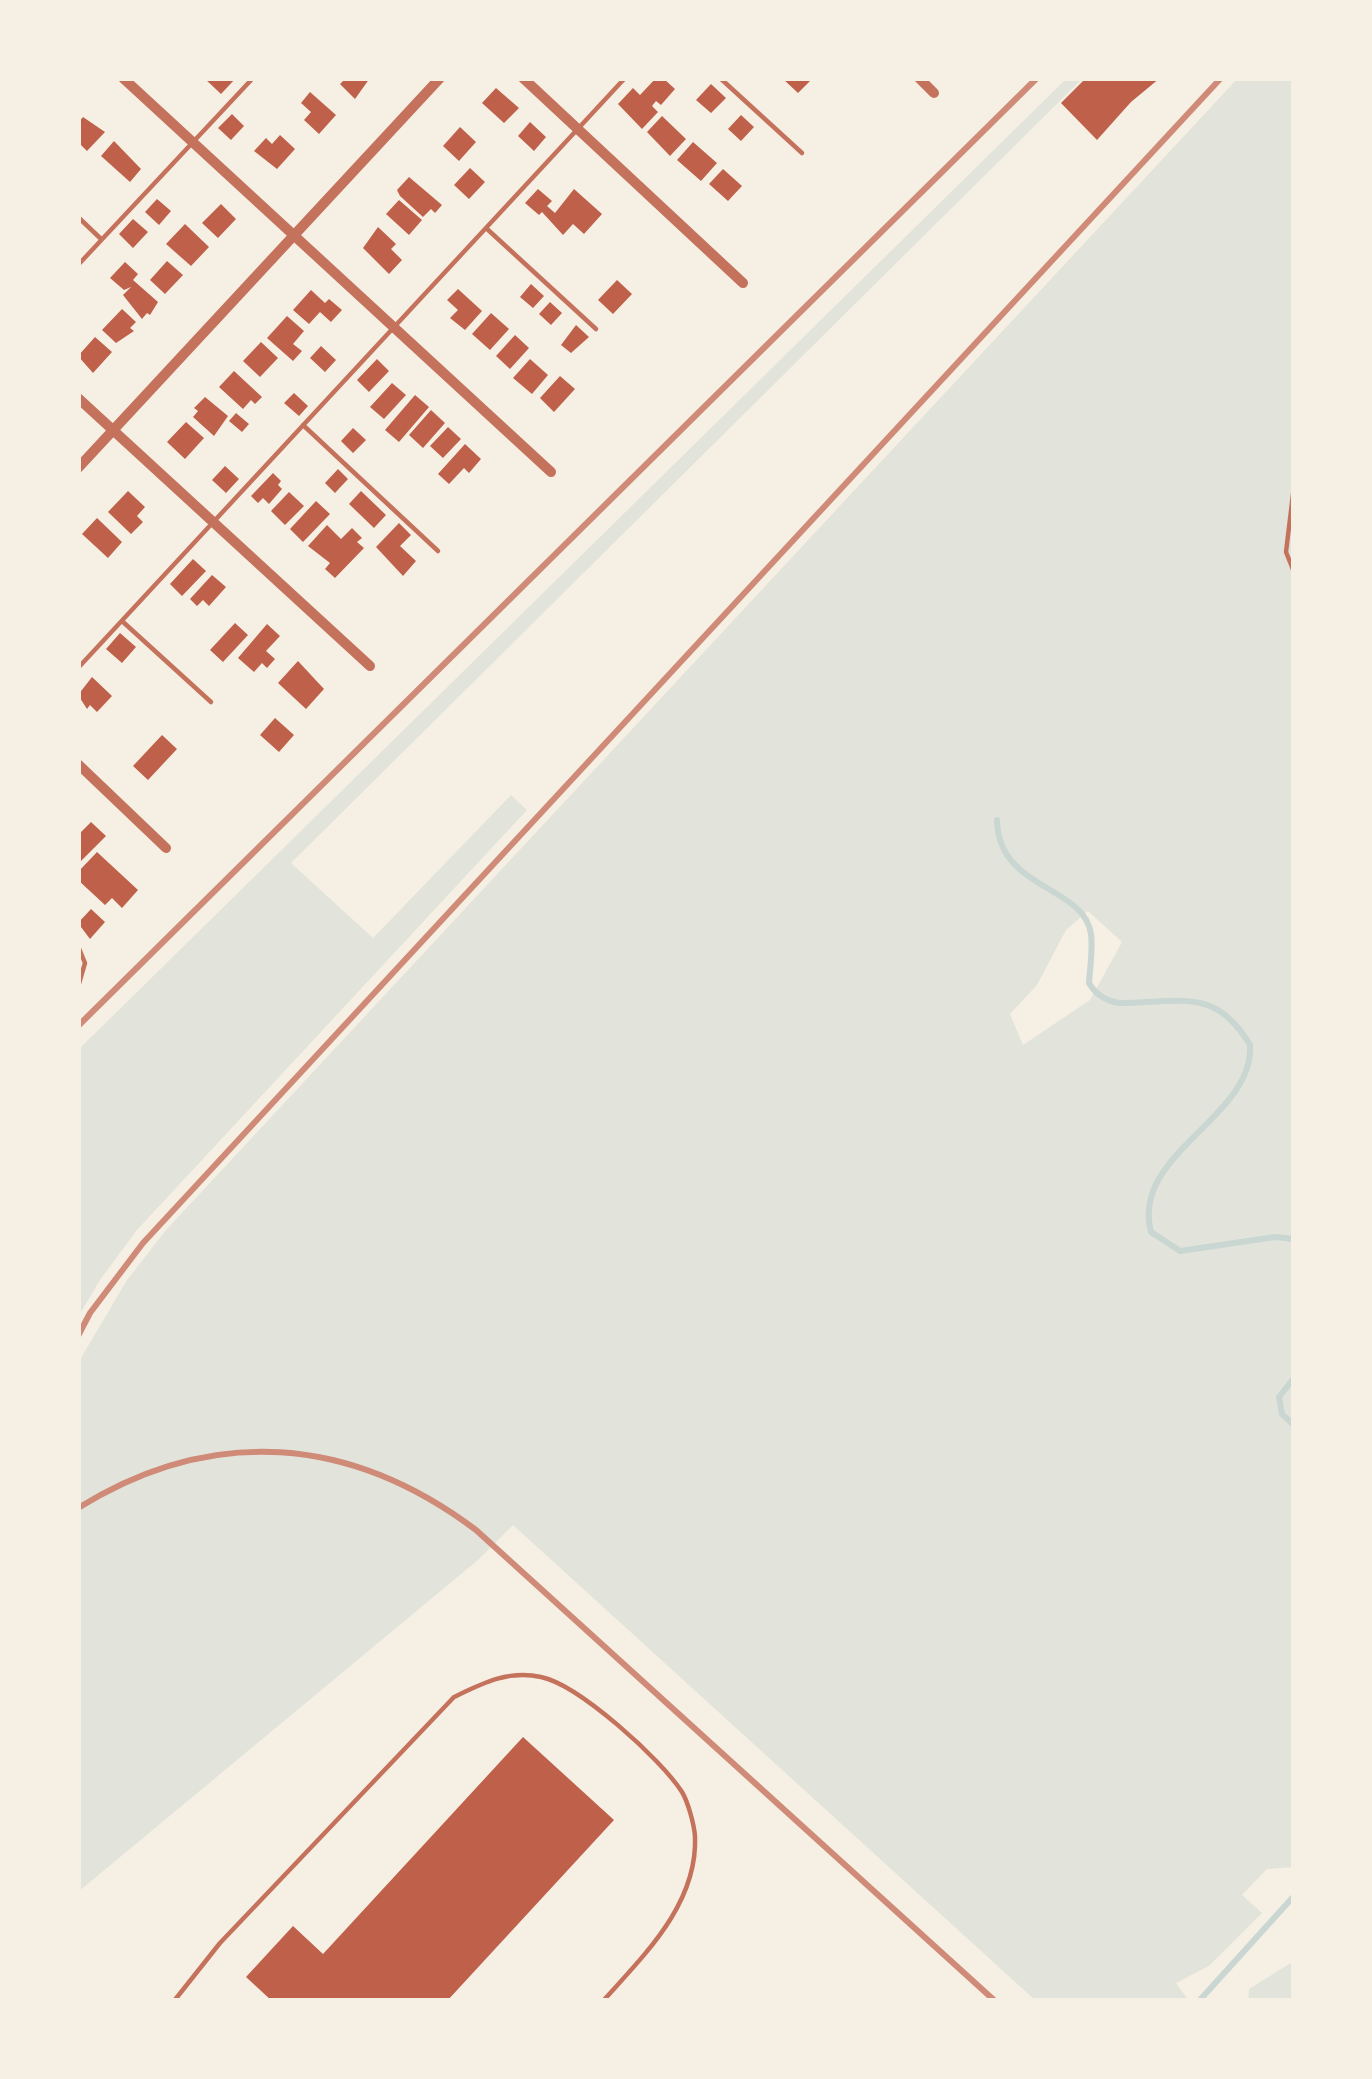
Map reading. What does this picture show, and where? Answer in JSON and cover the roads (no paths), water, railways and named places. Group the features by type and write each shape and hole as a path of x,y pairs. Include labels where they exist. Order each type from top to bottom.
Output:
{"street":[{"path":"123,78 551,472"},
{"path":"78,468 440,78"},
{"path":"523,78 743,284"},
{"path":"919,78 934,93"},
{"path":"78,398 370,666"},
{"path":"78,764 166,848"}],"lane":[{"path":"78,265 253,78"},
{"path":"78,668 626,78"},
{"path":"720,78 802,153"},
{"path":"78,217 102,239"},
{"path":"486,228 596,329"},
{"path":"303,425 438,551"},
{"path":"1294,486 1286,552 1294,572"},
{"path":"122,621 211,702"},
{"path":"78,946 85,963 78,987"},
{"path":"174,2001 220,1943 454,1697 502,1675 541,1676 574,1689 620,1727 683,1793 695,1834 691,1870 676,1914 603,2001"}],"waterway":[{"path":"997,820 1001,843 1011,860 1085,918 1092,940 1089,983 1098,994 1119,1003 1178,1001 1209,1006 1237,1026 1250,1045 1246,1071 1233,1094 1158,1180 1149,1205 1151,1232 1180,1251 1275,1237 1294,1239"},
{"path":"1294,1378 1279,1397 1282,1414 1294,1425"},
{"path":"1199,2001 1294,1896"}],"railway":[{"path":"78,1026 1037,78"},
{"path":"78,1336 143,1243 1221,78"},
{"path":"78,1508 129,1481 180,1463 230,1453 281,1452 331,1460 380,1475 429,1499 476,1530 995,2001"}]}
